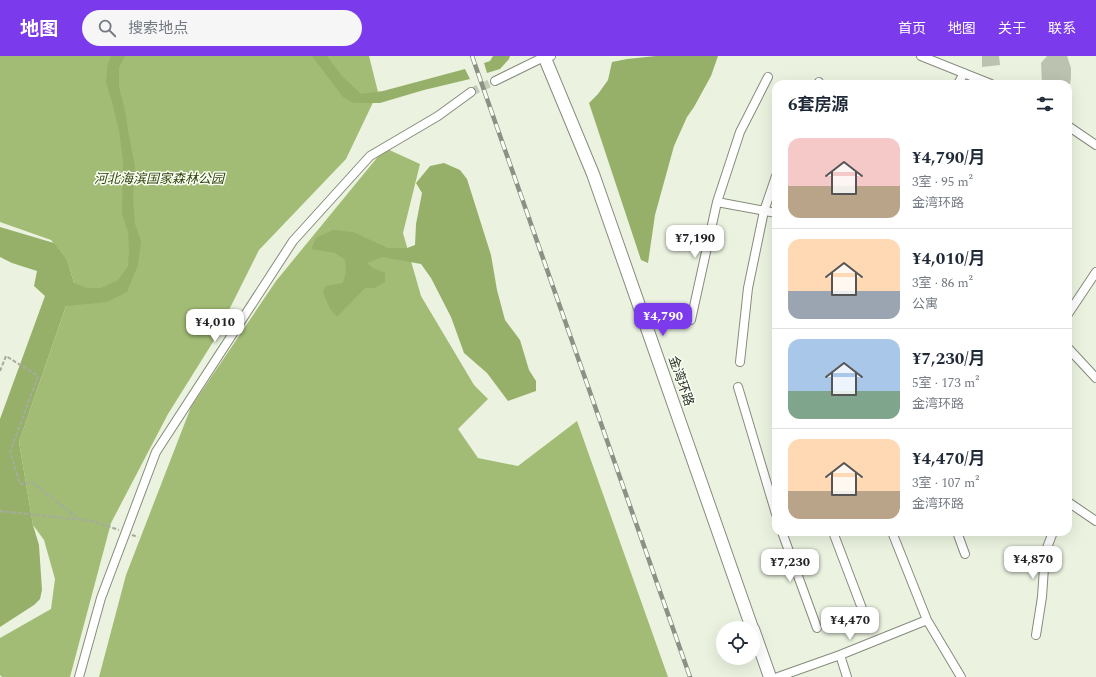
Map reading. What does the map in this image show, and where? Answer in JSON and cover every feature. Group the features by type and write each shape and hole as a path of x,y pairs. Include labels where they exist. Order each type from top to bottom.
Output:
{"main road":[{"name":"金湾环路","path":"546,56 593,174 750,621"},
{"name":"金湾环路","path":"760,649 770,677"}],"street":[{"path":"496,81 546,56"},
{"path":"921,56 981,80"},
{"path":"960,80 964,73"},
{"path":"692,320 717,202 740,132 768,77"},
{"path":"79,677 101,598 156,452 294,241 370,156 438,116 471,92"},
{"path":"1072,129 1096,145"},
{"path":"740,362 748,288 764,211 772,188"},
{"path":"717,202 772,212"},
{"path":"1072,308 1096,272"},
{"path":"1072,352 1096,378"},
{"path":"738,387 772,501"},
{"path":"1072,505 1096,521"},
{"path":"783,536 817,628"},
{"path":"835,536 866,619"},
{"path":"894,536 927,620 961,677"},
{"path":"958,536 965,554"},
{"path":"1036,634 1042,597 1045,553 1051,536"},
{"path":"778,677 840,655 927,620"},
{"path":"840,655 848,677"}],"path":[{"path":"0,371 6,356 38,376 10,452 20,484 33,483 80,520"},
{"path":"0,511 92,521 122,532"},
{"path":"130,534 138,536"}],"green space":[{"name":"河北海滨国家森林公园","path":"0,56 369,56 378,92 346,159 259,250 213,342 168,414 111,523 70,677 2,677 0,675 0,638 51,609 55,579 44,540 33,525 19,442 74,283 67,259 51,240 0,222"},
{"path":"385,148 420,164 403,233 421,296 474,385 488,399 458,429 478,458 518,466 577,421 668,677 99,677 126,575 191,407 276,281"}],"shaded area":[{"path":"111,56 125,56 119,67 119,87 125,110 135,166 133,198 135,224 141,241 138,265 127,292 107,302 66,306 19,442 33,525 39,545 42,590 40,599 34,605 0,627 0,419 45,296 34,286 37,271 12,263 0,257 0,227 54,243 67,259 74,283 87,288 101,288 118,280 128,266 128,231 122,214 123,161 119,130 106,82 108,63"},
{"path":"312,56 327,56 342,76 361,94 383,91 465,69 470,79 424,90 380,103 354,103 343,97"},
{"path":"493,56 510,56 500,69 487,73 484,63 490,61"},
{"path":"656,56 718,56 711,76 687,117 674,146 655,215 648,263 641,260 589,103 598,94 608,80 612,62"},
{"path":"444,163 460,170 467,179 491,255 497,290 505,320 520,340 529,370 536,381 536,391 508,401 487,373 464,353 451,317 431,278 421,264 382,257 367,263 373,268 385,273 385,282 374,288 365,288 337,317 330,309 323,292 325,286 343,283 346,272 345,260 335,253 311,249 316,238 333,230 353,232 388,248 407,248 415,245 416,224 422,193 416,183 430,166"}],"building":[{"path":"982,56 999,56 1000,65 982,67"},
{"path":"1047,56 1067,56 1071,68 1071,80 1042,80 1041,63"}],"tunnel":[{"path":"471,92 495,81"}],"railway":[{"path":"472,56 690,677"}]}
